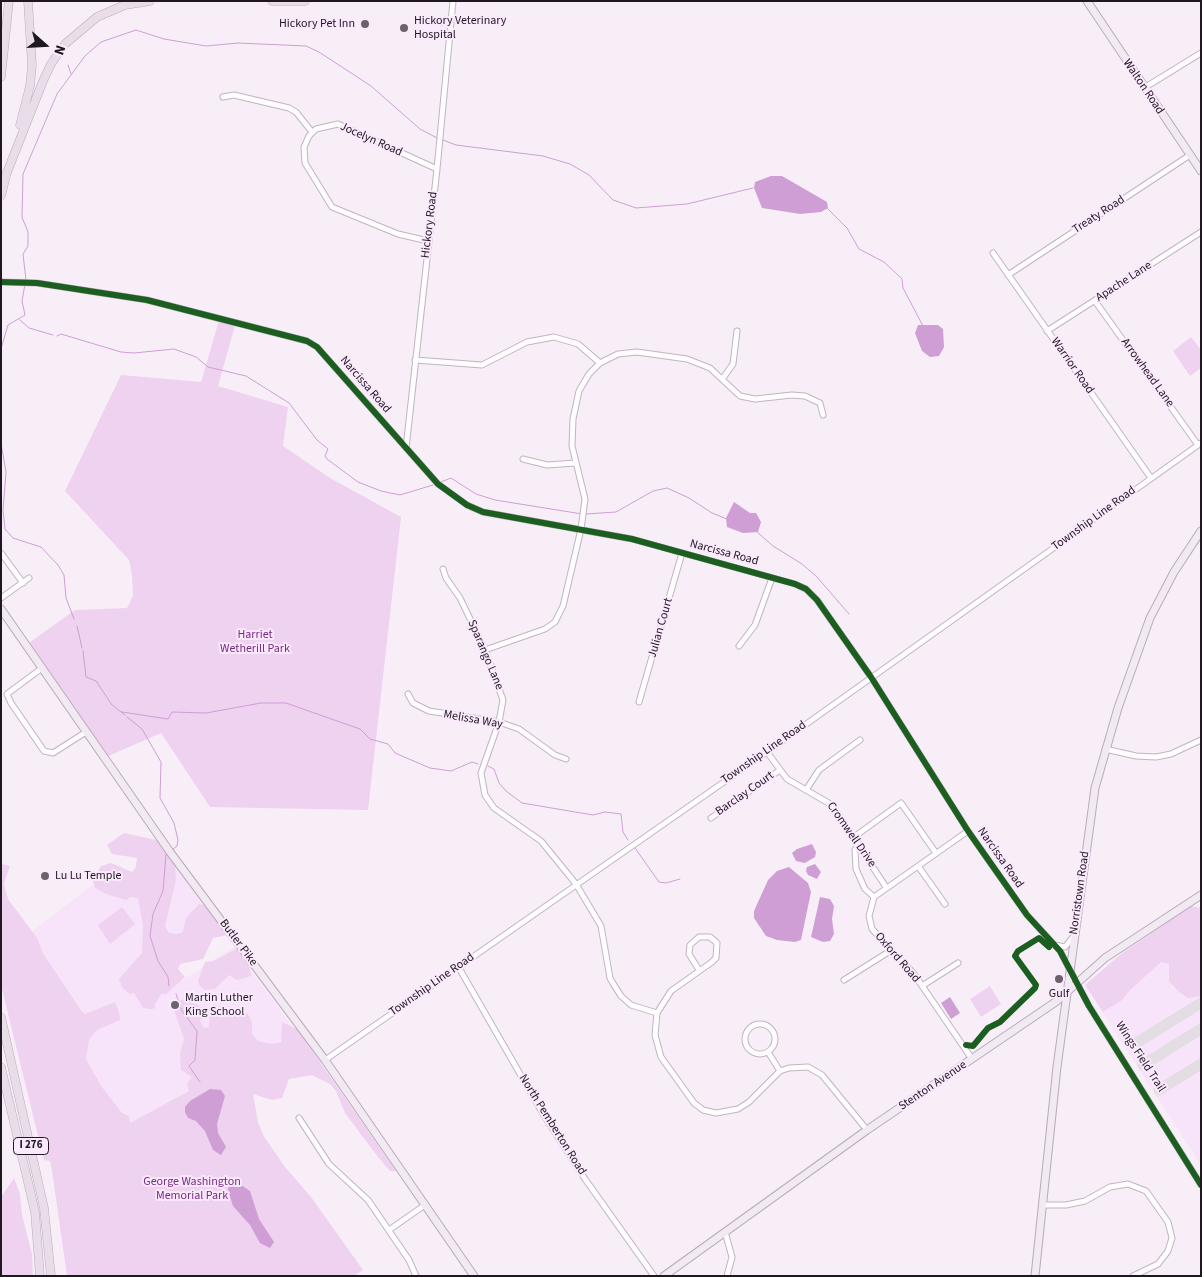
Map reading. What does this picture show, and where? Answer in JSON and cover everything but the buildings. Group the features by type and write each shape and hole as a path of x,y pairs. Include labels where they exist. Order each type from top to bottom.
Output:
{"highway":[{"path":"1,77 9,1"},
{"path":"1,196 31,76 32,55 28,1"},
{"path":"6,175 42,82 60,50 79,30 97,17 125,5 150,1"},
{"path":"272,1 305,1"},
{"name":"I 276","path":"1,1017 44,1208 51,1276"},
{"name":"I 276","path":"1,1067 35,1212 40,1276"}],"main road":[{"name":"Walton Road","path":"1087,1 1201,171"},
{"name":"Norristown Road","path":"1035,1276 1057,1066 1068,992 1073,937 1095,788 1105,749 1150,618 1174,572 1201,531"},
{"name":"Butler Pike","path":"1,609 170,852 325,1060 474,1276"},
{"name":"Stenton Avenue","path":"664,1276 867,1130 1068,992 1076,982 1105,958 1201,894"}],"street":[{"name":"Hickory Road","path":"406,448 437,169 453,1"},
{"path":"1144,88 1201,53"},
{"path":"223,97 234,96 289,108 296,112 312,132 304,147 305,163 328,203 338,210 398,234 428,241"},
{"name":"Jocelyn Road","path":"312,132 326,125 343,125 437,169"},
{"name":"Treaty Road","path":"1008,275 1190,155"},
{"name":"Apache Lane","path":"1047,331 1201,232"},
{"name":"Warrior Road","path":"992,254 1151,478"},
{"name":"Narcissa Road","path":"1,282 26,282 148,300 306,341 317,347 438,484 475,509 632,539 712,560 795,584 806,589 817,600 871,677 968,831 1027,915 1054,944 1070,969 1089,1006 1201,1185"},
{"name":"Arrowhead Lane","path":"1095,301 1200,444"},
{"path":"723,378 732,364 737,331"},
{"path":"415,360 482,365 528,342 554,337 578,344 600,363"},
{"path":"485,650 542,631 555,622 564,606 581,529 585,499 575,463 571,437 579,391 589,374 600,363 618,354 642,352 696,362 710,368 723,378 736,393 749,399 792,395 805,396 820,403 823,415"},
{"name":"Township Line Road","path":"325,1060 459,968 493,941 767,752 1200,444"},
{"path":"523,459 547,465 575,463"},
{"path":"1,553 23,583"},
{"name":"Julian Court","path":"639,702 682,553"},
{"name":"Sparango Lane","path":"443,569 446,578 460,598 485,650 503,700 499,722 481,773 485,795 494,808 541,841 576,884 598,918 610,978 621,996 637,1008 657,1013"},
{"path":"1,598 29,578"},
{"path":"739,646 755,625 772,578"},
{"path":"42,668 7,694 10,703 44,751 54,753 86,732"},
{"name":"Melissa Way","path":"408,694 413,702 429,711 499,722 525,732 555,755 566,759"},
{"path":"806,790 818,770 860,740"},
{"path":"1105,749 1136,756 1156,757 1171,754 1201,740"},
{"name":"Cromwell Drive","path":"767,752 787,780 832,805 886,886"},
{"name":"Barclay Court","path":"711,818 780,770"},
{"path":"854,836 901,803 936,853"},
{"path":"859,844 855,850 856,869 865,889 874,897 886,886 968,831"},
{"path":"918,866 945,904"},
{"name":"Oxford Road","path":"874,897 870,911 872,929 922,986 972,1059"},
{"path":"699,970 689,954 690,945 699,937 710,937 717,943 717,953 712,962 671,991 657,1013 655,1036 661,1057 694,1103 703,1110 722,1113 744,1106 780,1071 802,1066 818,1072 867,1130"},
{"path":"1054,944 1060,948 1065,947 1073,937"},
{"path":"844,980 890,951"},
{"path":"922,986 958,963"},
{"name":"North Pemberton Road","path":"459,968 542,1112 585,1179 654,1276"},
{"path":"764,1025 772,1031 774,1044 768,1052 756,1054 748,1049 745,1037 750,1028 764,1025"},
{"path":"768,1052 780,1071"},
{"path":"299,1118 329,1164 364,1196 412,1264 416,1276"},
{"path":"1043,1205 1066,1205 1085,1201 1110,1187 1128,1184 1146,1191 1168,1222 1172,1238 1168,1252 1158,1264 1133,1276"},
{"path":"388,1230 424,1205"},
{"path":"725,1232 732,1257 727,1276"}],"shaded area":[{"path":"771,176 782,176 827,202 828,208 821,212 800,214 762,208 754,188 755,182"},
{"path":"918,325 938,325 943,329 944,347 939,356 930,357 922,351 915,333"},
{"path":"734,502 750,513 756,513 761,522 758,532 743,533 727,527 726,518"},
{"path":"812,844 816,852 815,857 805,863 796,861 792,853 797,849"},
{"name":"Martin Luther King School","path":"170,858 222,931 170,969 181,981 234,947 296,1032 118,1130 25,937 119,864 137,886"},
{"path":"815,864 821,872 817,879 808,875 806,871 807,867"},
{"path":"789,867 808,883 811,892 801,940 795,942 777,940 766,936 754,918 754,911 768,880 777,871"},
{"path":"820,897 830,899 834,906 832,919 834,934 830,941 823,942 811,937"},
{"path":"1201,906 1201,1165 1085,985"},
{"path":"950,997 960,1013 951,1019 941,1003"},
{"path":"210,1089 221,1090 225,1096 217,1124 218,1133 226,1147 221,1155 213,1150 205,1131 196,1121 188,1118 185,1112 185,1107 190,1101"},
{"path":"232,1179 250,1191 259,1219 274,1242 270,1248 260,1243 250,1225 233,1206 228,1190 229,1181"}],"green space":[{"name":"Harriet Wetherill Park","path":"220,317 236,322 218,386 288,407 283,446 330,478 401,517 368,810 210,807 161,733 104,758 26,645 75,610 127,608 133,596 129,560 65,491 121,375 201,382"},
{"path":"1191,337 1201,350 1201,368 1190,376 1173,351"},
{"path":"124,833 157,840 175,864 176,880 165,926 169,933 177,934 183,932 186,918 199,904 206,906 227,935 213,938 203,959 180,964 178,969 185,977 166,994 161,994 154,1006 156,1008 151,1009 143,1008 134,993 130,994 122,987 119,979 142,953 143,925 138,898 131,897 126,900 106,894 95,888 93,881 101,866 111,863 132,872 136,867 137,858 112,854 107,845"},
{"name":"George Washington Memorial Park","path":"1,864 10,866 4,883 8,899 37,938 44,955 80,1009 85,1014 115,1002 120,1020 97,1030 89,1040 86,1059 101,1086 122,1113 129,1116 130,1123 189,1091 187,1084 192,1077 181,1070 180,1053 184,1039 174,1010 175,1001 186,999 203,1008 204,1013 200,1021 204,1028 209,1027 210,1013 220,1006 228,1010 237,1008 248,1014 252,1022 252,1034 258,1041 271,1044 281,1042 282,1022 297,1029 396,1171 390,1171 378,1157 345,1113 336,1091 330,1084 312,1075 289,1079 282,1098 272,1100 253,1094 258,1122 263,1135 285,1167 311,1197 363,1270 354,1276 67,1276 50,1161 44,1160 1,985"},
{"path":"1191,906 1201,908 1201,996 1188,998 1179,992 1169,981 1169,964 1161,962 1129,991 1122,1000 1103,1012 1085,985 1121,954"},
{"path":"122,907 135,924 110,944 98,925"},
{"path":"236,949 249,965 251,976 237,980 229,975 215,989 205,990 200,986 198,981 205,962 213,961"},
{"path":"990,986 1001,1004 981,1017 970,999"},
{"path":"14,1178 20,1194 22,1215 32,1254 33,1276 1,1276 1,1197"}],"waterway":[{"path":"26,280 23,254 28,246 28,232 22,217 23,174 57,94 85,56 101,42 136,30 164,39 206,46 238,43 306,46 319,52 371,86 420,129 437,138"},
{"path":"68,65 71,74"},
{"path":"443,140 456,145 543,156 570,164 589,175 613,200 636,208 687,204 753,188"},
{"path":"827,208 847,228 859,249 884,262 902,279 903,288 923,326"},
{"path":"1,349 8,325 25,315 22,301 25,284"},
{"path":"20,320 29,328 53,335"},
{"path":"57,336 61,334 121,352 134,353 174,349 196,357 208,367 246,376 289,403 317,440 328,449 325,456 327,459 358,482 381,491 400,495 433,485"},
{"path":"1,382 1,394"},
{"path":"1,443 6,472 3,510 5,529 13,538 41,547 58,565 64,575 66,598 74,619"},
{"path":"441,482 451,478 476,494 495,500 582,514"},
{"path":"586,514 616,512 653,491 667,488 689,498 712,513 727,519"},
{"path":"757,532 773,546 802,564 817,577 849,614"},
{"path":"77,626 82,648"},
{"path":"83,651 86,677 96,681 112,705 125,715"},
{"path":"122,712 168,719 172,712 206,713 261,703 286,703 360,729 370,739 388,744 395,753 430,768 451,771 472,762 478,764"},
{"path":"127,717 142,729 161,762 160,798 174,823 178,840 177,846 173,849"},
{"path":"488,766 494,769 499,783 506,791 522,803 593,815 605,812 621,814 623,832 628,840"},
{"path":"635,848 659,882 666,883 680,879"},
{"path":"166,854 163,891 153,914 150,936 158,961 168,977 169,986"},
{"path":"176,994 182,1011 197,1031 195,1060 189,1066 200,1082"}],"taxiway":[{"path":"1133,1045 1201,1003"},
{"path":"1143,1065 1201,1029"},
{"path":"1159,1090 1201,1064"}],"cycle path":[{"name":"Wings Field Trail","path":"1,282 37,283 147,300 307,341 317,347 438,484 467,505 483,512 632,539 795,584 806,589 817,600 871,677 968,831 1027,915 1060,951 1089,1006 1201,1185"},
{"path":"966,1045 973,1046 988,1028 1000,1022 1035,988 1036,985 1015,956 1018,951 1039,938 1049,947"}],"place":[{"name":"Hickory Pet Inn","path":"365,24"},
{"name":"Hickory Veterinary Hospital","path":"404,28"},
{"name":"Lu Lu Temple","path":"45,876"},
{"name":"Gulf","path":"1059,979"},
{"name":"Martin Luther King School","path":"175,1005"}]}
